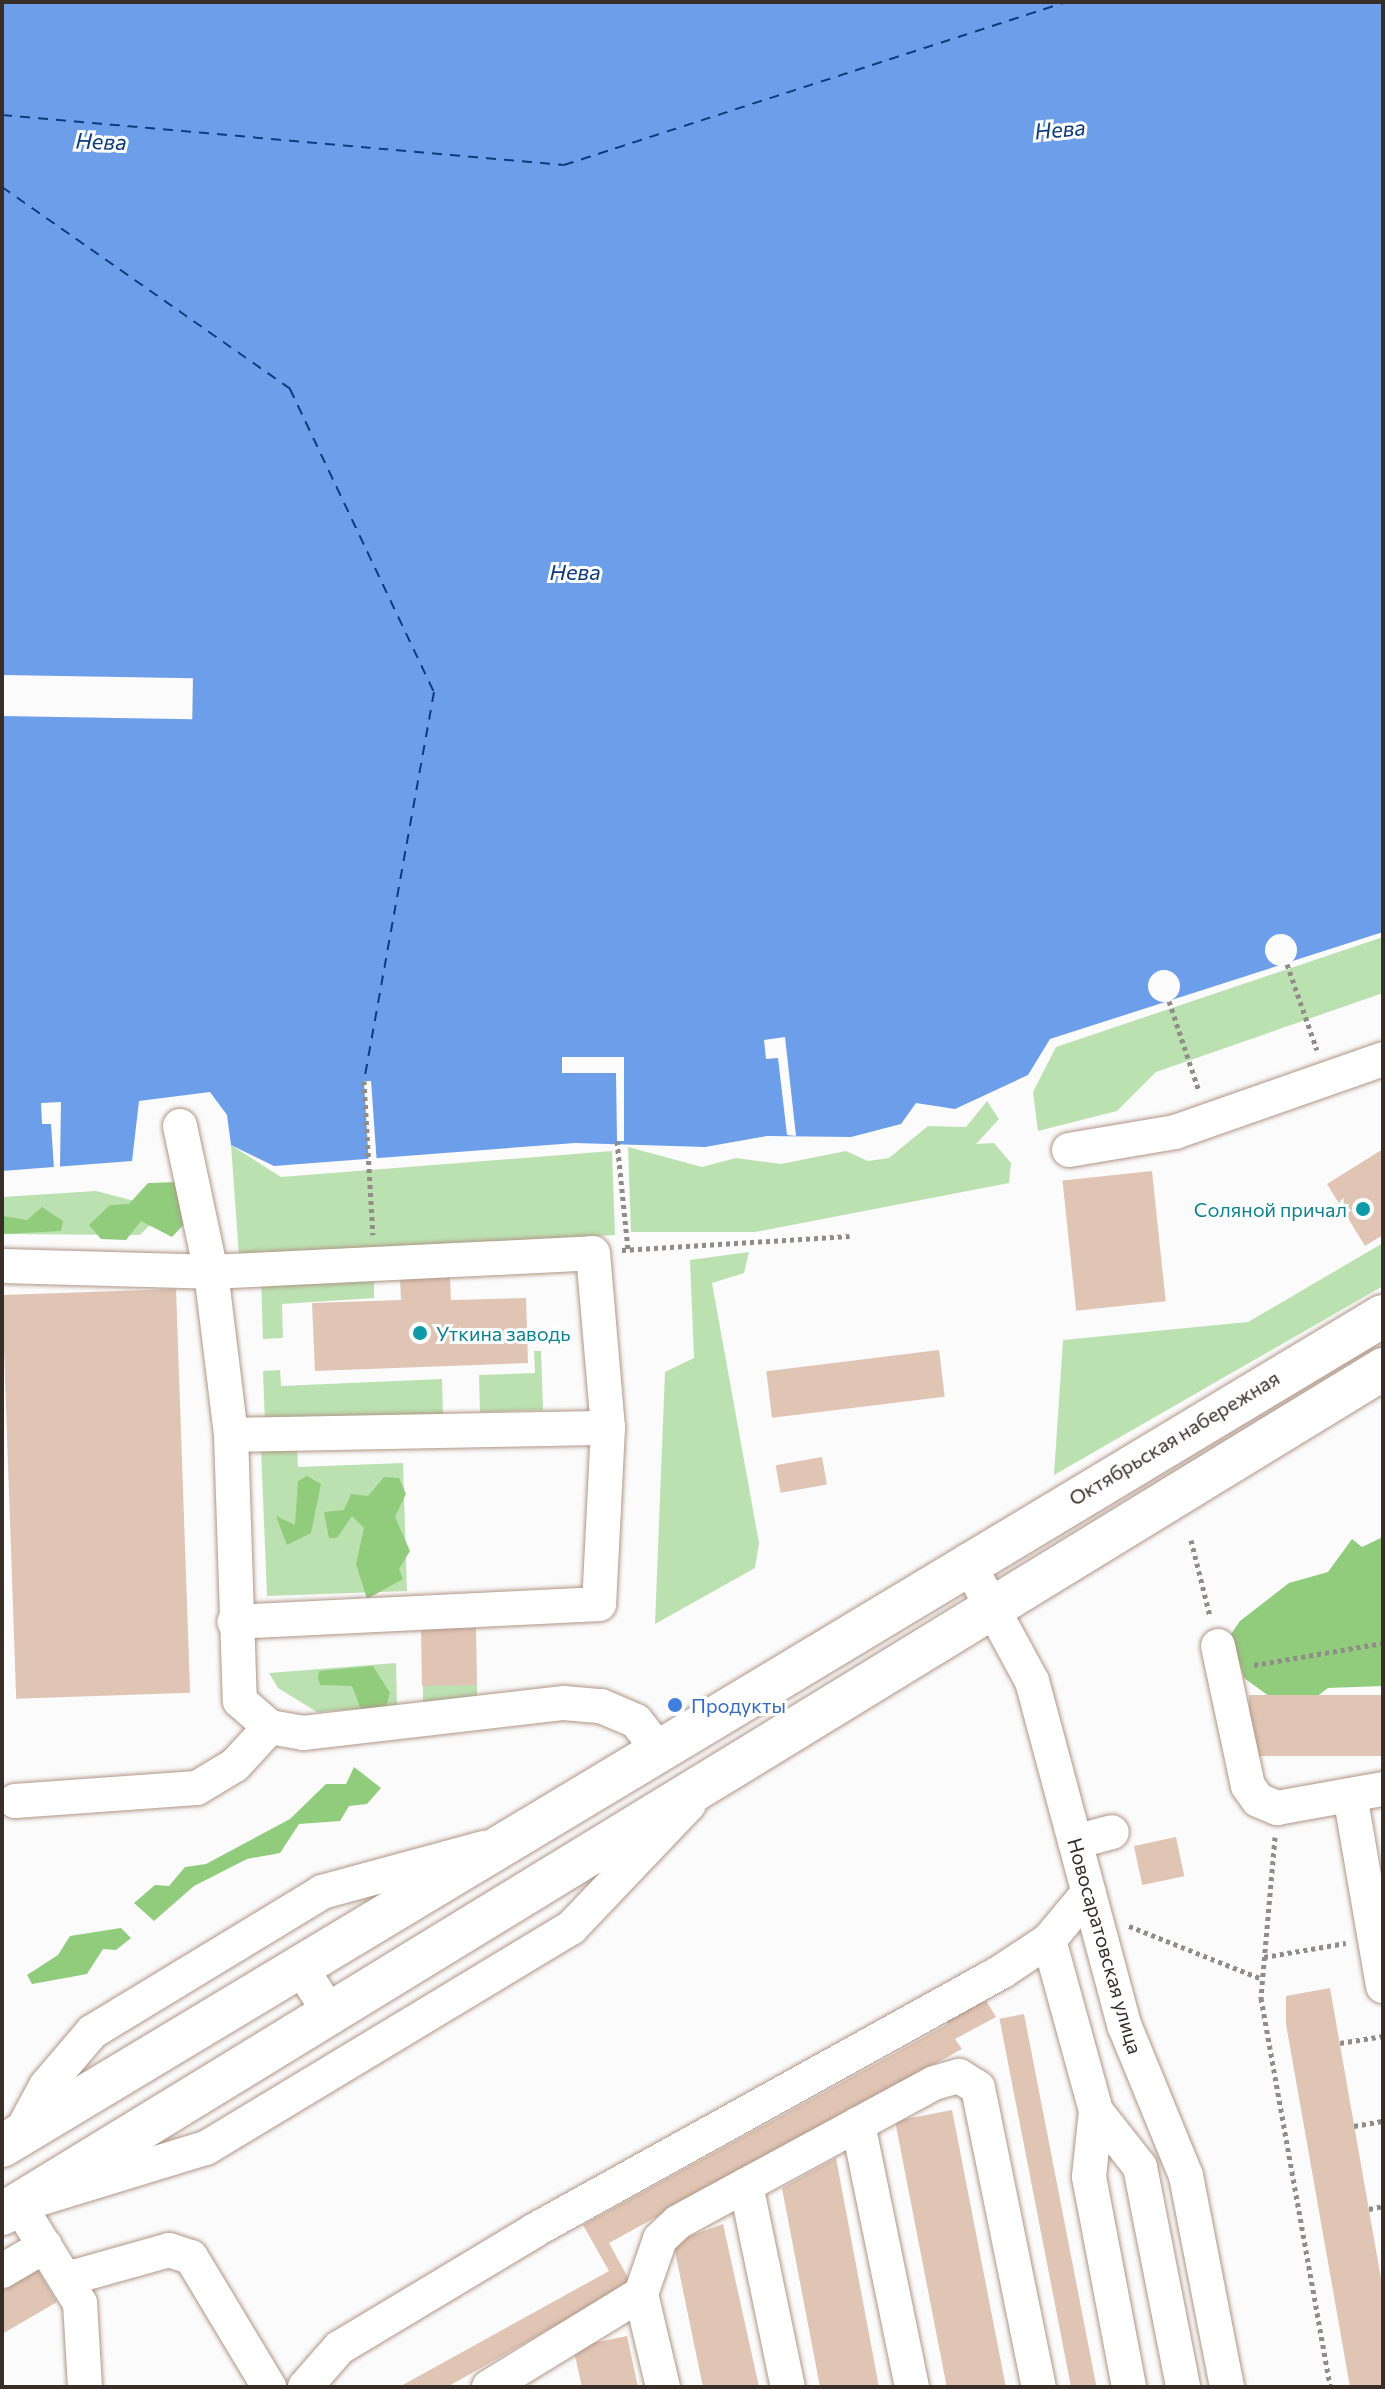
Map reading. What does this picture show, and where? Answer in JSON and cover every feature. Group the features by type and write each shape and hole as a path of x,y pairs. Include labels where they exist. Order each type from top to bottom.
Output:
{"main road":[{"name":"Октябрьская набережная","path":"10,2141 656,1747 1383,1316"},
{"path":"11,2210 1383,1369"}],"street":[{"path":"1069,1150 1175,1132 1383,1059"},
{"path":"180,1126 211,1272 231,1435 234,1622 240,1701 270,1727 303,1733 564,1703 601,1706 636,1721 656,1747"},
{"path":"2,1266 211,1272 593,1253 608,1428 599,1604 234,1622"},
{"path":"231,1435 608,1428"},
{"name":"Новосаратовская улица","path":"967,1561 996,1608 1032,1681 1125,2027 1186,2176 1227,2387"},
{"path":"1221,1658 1248,1786 1277,1808 1367,1792 1374,1938 1383,1986"},
{"path":"15,1801 197,1788 235,1765 270,1727"},
{"path":"85,2387 85,2319 66,2279 45,2246 11,2210 206,2148 571,1928 705,1786"},
{"path":"1075,1842 1112,1832"},
{"path":"10,2141 46,2086 92,2032 308,1901 503,1843"},
{"path":"305,2387 339,2348 522,2237 1049,1940 1089,1892"},
{"path":"1049,1940 1096,2111 1089,2177 1129,2387"},
{"path":"300,1966 331,2015"},
{"path":"382,1984 409,2025"},
{"path":"663,2387 641,2294 660,2239 746,2185 934,2083 959,2076 978,2088 1039,2387"},
{"path":"1096,2111 1140,2167 1183,2387"},
{"path":"858,2124 912,2387"},
{"path":"746,2185 788,2387"},
{"path":"2,2271 45,2246"},
{"path":"66,2279 169,2250 191,2257 206,2271 269,2387"},
{"path":"489,2387 541,2373 641,2294"}],"path":[{"path":"1287,964 1306,1019"},
{"path":"1169,1001 1189,1061"},
{"path":"364,1081 374,1264"},
{"path":"617,1141 628,1249"},
{"path":"593,1253 850,1236"},
{"path":"1191,1540 1221,1658 1383,1643"},
{"path":"1277,1808 1262,1979 1330,2387"},
{"path":"1114,1919 1262,1979"},
{"path":"1264,1957 1374,1938"},
{"path":"1340,2043 1383,2036"},
{"path":"1354,2126 1383,2121"},
{"path":"1369,2209 1383,2206"}],"green space":[{"path":"1383,937 1383,993 1156,1072 1117,1111 1038,1131 1033,1092 1056,1047"},
{"path":"987,1101 999,1119 976,1144 994,1143 1011,1163 1009,1183 755,1232 631,1232 628,1147 702,1167 736,1158 781,1164 846,1151 868,1161 889,1158 928,1126 966,1127"},
{"path":"231,1145 281,1177 612,1151 615,1235 239,1256"},
{"path":"179,1182 190,1218 172,1237 141,1221 126,1240 101,1239 89,1225 110,1205 129,1204 148,1183"},
{"path":"96,1191 166,1209 140,1235 2,1234 2,1197"},
{"path":"42,1207 63,1221 61,1231 2,1234 2,1216 27,1220"},
{"path":"1383,1243 1383,1286 1054,1475 1063,1340 1248,1322"},
{"path":"749,1252 744,1273 712,1283 759,1543 755,1568 655,1624 665,1372 694,1358 690,1260"},
{"path":"261,1278 374,1278 374,1298 282,1304 283,1338 263,1339"},
{"path":"534,1351 541,1351 543,1410 480,1412 479,1375 535,1373"},
{"path":"280,1370 281,1386 442,1379 443,1416 265,1423 263,1371"},
{"path":"297,1448 298,1467 403,1463 407,1591 267,1596 261,1449"},
{"path":"307,1476 321,1484 311,1533 287,1545 276,1516 295,1525 298,1481"},
{"path":"384,1477 399,1478 406,1494 395,1517 410,1551 399,1569 403,1579 367,1599 356,1564 364,1528 352,1516 337,1538 329,1538 324,1512 344,1510 351,1494 368,1496"},
{"path":"1383,1537 1383,1686 1328,1688 1307,1704 1273,1699 1244,1678 1231,1634 1240,1621 1289,1583 1328,1572 1352,1539 1362,1547"},
{"path":"396,1663 397,1706 317,1712 278,1688 269,1673"},
{"path":"373,1666 390,1693 386,1707 362,1712 352,1686 320,1685 319,1671"},
{"path":"423,1685 477,1685 477,1704 423,1704"},
{"path":"354,1767 381,1788 367,1804 349,1806 340,1821 299,1824 280,1853 247,1859 194,1886 154,1921 134,1903 155,1885 169,1886 185,1867 206,1864 290,1819 326,1784 346,1784"},
{"path":"121,1928 131,1938 116,1950 103,1949 87,1974 32,1984 27,1975 58,1955 70,1936"}],"water":[{"name":"Нева","path":"2,2 1383,2 1383,932 1050,1039 1028,1075 955,1109 916,1103 901,1124 851,1137 767,1136 705,1147 575,1143 274,1166 231,1145 227,1115 210,1092 139,1101 132,1161 2,1171"}],"pier":[{"path":"2,675 193,678 192,719 2,716"},
{"path":"1281,934 1292,939 1297,950 1292,961 1281,966 1270,961 1265,950 1270,939"},
{"path":"1164,970 1175,975 1180,986 1175,997 1164,1002 1153,997 1148,986 1153,975"},
{"path":"785,1037 796,1136 787,1135 778,1058 766,1059 764,1040"},
{"path":"562,1057 624,1057 624,1141 617,1141 616,1073 562,1073"},
{"path":"364,1081 371,1081 377,1165 369,1166"},
{"path":"61,1102 60,1168 54,1169 51,1124 42,1124 41,1103"}],"building":[{"name":"Соляной причал","path":"1383,1149 1383,1235 1365,1246 1327,1184"},
{"path":"1152,1171 1166,1301 1076,1311 1062,1180"},
{"name":"Уткина заводь","path":"450,1277 451,1300 526,1298 528,1363 315,1371 312,1303 401,1300 400,1278"},
{"path":"176,1289 190,1693 16,1699 2,1295"},
{"path":"939,1350 945,1397 772,1418 766,1371"},
{"path":"822,1457 827,1485 781,1493 776,1465"},
{"path":"476,1628 477,1685 422,1686 421,1629"},
{"path":"1249,1695 1383,1695 1383,1756 1249,1756"},
{"path":"1176,1837 1184,1876 1142,1885 1134,1846"},
{"path":"1330,1988 1383,2290 1383,2387 1350,2387 1286,2024 1286,1996"},
{"path":"982,1994 996,2017 955,2039 962,2049 609,2243 631,2283 447,2387 399,2387 609,2271 583,2225 948,2024 944,2016"},
{"path":"1024,2014 1097,2387 1071,2387 999,2019"},
{"path":"952,2110 1006,2387 947,2387 895,2121"},
{"path":"836,2158 879,2387 820,2387 782,2188"},
{"path":"723,2224 759,2387 703,2387 673,2242"},
{"path":"38,2270 57,2302 2,2334 2,2291"},
{"path":"627,2336 638,2387 582,2387 573,2347"}],"ferry route":[{"path":"2,115 564,165 1066,2"},
{"path":"2,187 290,389 434,692 364,1081"}],"place":[{"name":"Соляной причал","path":"1363,1209"},
{"name":"Уткина заводь","path":"420,1333"},
{"name":"Продукты","path":"675,1705"}]}
